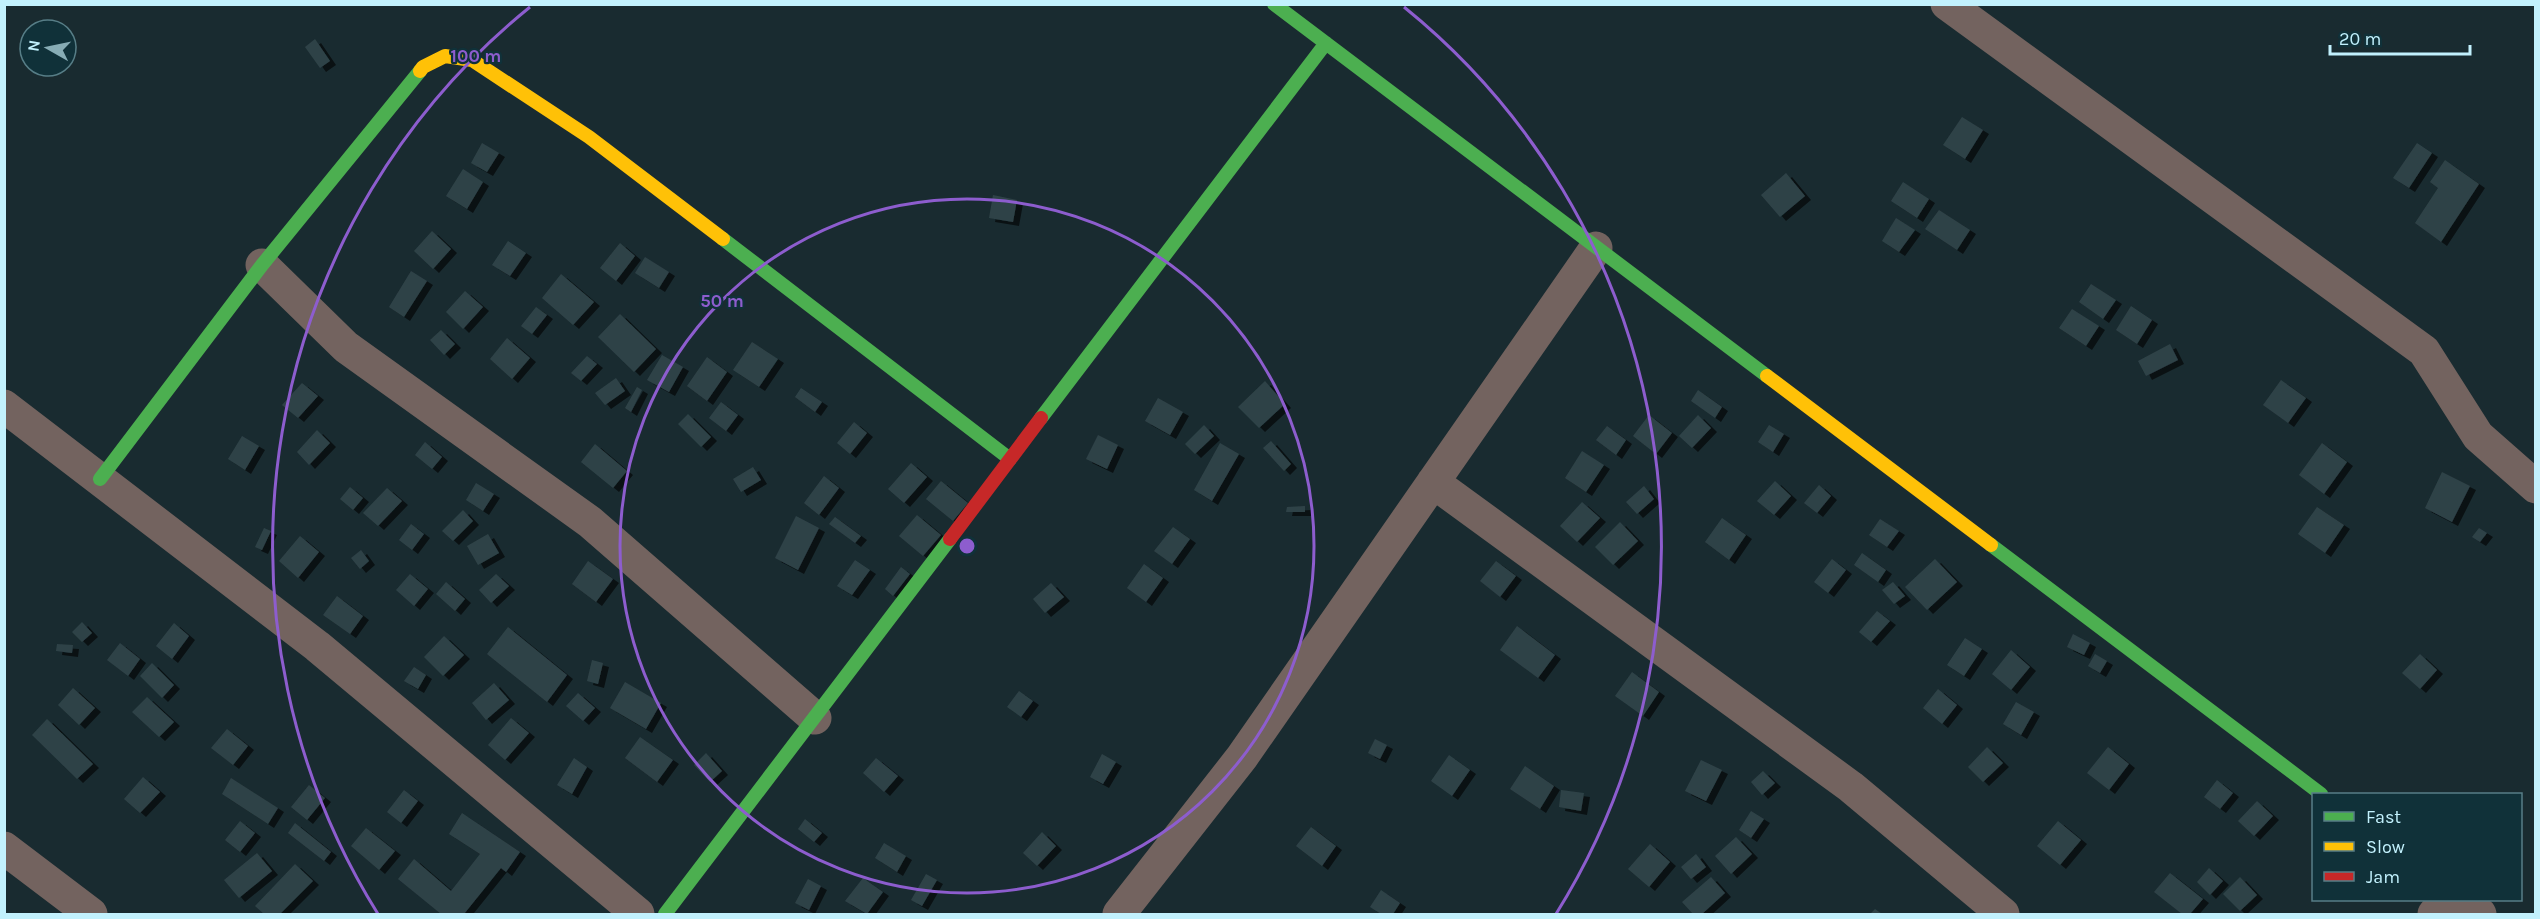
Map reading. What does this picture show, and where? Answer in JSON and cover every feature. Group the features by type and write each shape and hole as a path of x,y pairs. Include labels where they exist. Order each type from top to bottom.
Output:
{"street":[{"path":"1274,4 2318,793"},
{"path":"1947,4 2424,351 2478,436 2535,487"},
{"path":"665,915 1326,43"},
{"path":"100,479 262,265 401,97 423,67 445,56 472,60 588,137 1010,459"},
{"path":"1119,915 1242,757 1596,248"},
{"path":"262,265 346,347 590,522 815,717"},
{"path":"4,406 317,646 638,915"},
{"path":"1433,482 1851,787 2002,915"},
{"path":"4,848 92,915"},
{"path":"2434,915 2445,901"},
{"path":"2461,901 2480,915"}],"building":[{"path":"315,39 330,61 320,68 305,47"},
{"path":"1962,117 1983,130 1965,159 1943,145"},
{"path":"482,143 499,153 487,172 471,163"},
{"path":"2417,143 2432,153 2409,188 2393,178"},
{"path":"2445,160 2479,184 2441,242 2415,223 2438,188 2430,182"},
{"path":"463,169 483,182 467,209 446,196"},
{"path":"1786,173 1805,196 1780,217 1761,195"},
{"path":"1903,182 1929,199 1917,218 1891,201"},
{"path":"993,195 1017,200 1013,222 989,218"},
{"path":"1939,210 1970,230 1957,250 1925,229"},
{"path":"1896,218 1915,230 1899,252 1882,241"},
{"path":"432,231 451,249 433,269 414,251"},
{"path":"508,241 526,253 510,276 492,265"},
{"path":"620,243 635,256 616,281 600,268"},
{"path":"645,257 669,272 659,288 635,273"},
{"path":"411,271 427,281 404,317 389,307"},
{"path":"561,274 594,302 573,325 542,298"},
{"path":"2091,284 2116,300 2103,319 2079,302"},
{"path":"465,291 483,307 463,329 446,312"},
{"path":"2131,306 2152,320 2137,344 2116,330"},
{"path":"536,307 547,315 532,334 521,326"},
{"path":"2072,309 2099,326 2086,346 2059,328"},
{"path":"620,314 656,349 634,372 598,337"},
{"path":"441,330 455,344 444,355 430,340"},
{"path":"507,338 530,358 512,379 490,359"},
{"path":"752,342 778,359 759,387 733,370"},
{"path":"2170,344 2178,360 2146,376 2138,361"},
{"path":"662,355 683,367 669,392 647,380"},
{"path":"587,356 597,364 581,381 571,373"},
{"path":"707,357 727,372 707,401 687,386"},
{"path":"616,378 625,391 605,405 595,393"},
{"path":"2281,380 2306,398 2288,423 2263,405"},
{"path":"1265,381 1285,404 1259,428 1238,407"},
{"path":"302,383 318,396 298,418 282,405"},
{"path":"637,387 642,390 631,412 625,408"},
{"path":"801,388 822,402 815,412 795,397"},
{"path":"1698,390 1722,407 1715,418 1691,401"},
{"path":"1158,398 1183,412 1170,435 1145,421"},
{"path":"721,402 738,415 726,431 709,418"},
{"path":"688,414 711,437 701,447 678,424"},
{"path":"1649,415 1672,433 1656,454 1633,436"},
{"path":"1698,415 1711,428 1692,448 1679,436"},
{"path":"854,422 867,433 850,454 837,443"},
{"path":"1204,425 1214,436 1195,454 1185,444"},
{"path":"1769,425 1784,434 1773,452 1758,442"},
{"path":"1607,426 1626,440 1616,455 1596,440"},
{"path":"317,430 330,443 309,465 297,452"},
{"path":"1098,435 1118,445 1107,469 1086,459"},
{"path":"242,436 259,446 245,470 228,459"},
{"path":"1271,441 1291,464 1284,471 1263,448"},
{"path":"425,442 442,457 432,469 415,455"},
{"path":"1220,443 1239,454 1212,501 1194,490"},
{"path":"2322,443 2347,462 2324,494 2299,475"},
{"path":"595,444 627,471 613,488 581,462"},
{"path":"1582,451 1604,465 1586,492 1565,478"},
{"path":"911,463 927,477 904,503 888,489"},
{"path":"753,467 761,480 741,492 733,479"},
{"path":"2442,472 2470,486 2452,522 2425,508"},
{"path":"824,476 839,488 819,515 804,503"},
{"path":"941,481 968,503 953,521 926,499"},
{"path":"1775,481 1791,496 1774,515 1757,501"},
{"path":"476,483 494,494 483,511 466,500"},
{"path":"1819,485 1831,496 1817,513 1804,503"},
{"path":"1644,486 1654,499 1637,514 1626,502"},
{"path":"350,487 363,498 353,510 340,499"},
{"path":"387,488 402,501 378,526 363,513"},
{"path":"1582,502 1600,518 1577,542 1560,526"},
{"path":"1305,506 1305,512 1286,512 1287,507"},
{"path":"2317,507 2344,525 2325,553 2298,534"},
{"path":"463,510 473,521 453,541 442,531"},
{"path":"917,515 941,535 923,556 899,536"},
{"path":"796,516 819,528 798,570 775,558"},
{"path":"835,517 861,536 855,543 829,524"},
{"path":"1722,518 1746,535 1729,560 1705,542"},
{"path":"1880,519 1899,531 1887,547 1869,535"},
{"path":"1620,522 1638,541 1613,565 1595,547"},
{"path":"411,524 424,534 412,550 399,540"},
{"path":"1173,527 1190,539 1172,564 1154,551"},
{"path":"264,528 271,531 262,550 255,547"},
{"path":"2479,528 2487,533 2480,542 2472,537"},
{"path":"488,534 499,553 478,565 467,546"},
{"path":"300,536 319,552 298,578 279,561"},
{"path":"361,550 369,561 360,569 351,558"},
{"path":"1862,553 1886,570 1878,582 1854,565"},
{"path":"1832,559 1846,570 1828,593 1814,582"},
{"path":"1935,559 1957,582 1927,610 1905,587"},
{"path":"855,560 870,570 852,595 837,586"},
{"path":"588,561 613,579 596,602 572,584"},
{"path":"1496,561 1516,576 1500,597 1480,581"},
{"path":"1144,564 1163,578 1146,602 1127,588"},
{"path":"901,567 910,574 893,596 885,589"},
{"path":"410,574 428,589 414,606 396,590"},
{"path":"496,574 509,586 491,603 479,590"},
{"path":"446,582 465,599 455,611 436,594"},
{"path":"1893,582 1905,596 1894,604 1882,590"},
{"path":"1051,583 1064,597 1045,613 1033,599"},
{"path":"337,596 363,616 350,634 323,615"},
{"path":"1877,611 1890,621 1871,642 1859,632"},
{"path":"82,622 92,633 82,642 72,632"},
{"path":"174,623 189,636 172,659 156,646"},
{"path":"1517,626 1555,655 1538,678 1500,650"},
{"path":"508,627 567,675 547,702 487,654"},
{"path":"2073,634 2090,643 2084,655 2067,647"},
{"path":"444,636 464,655 443,676 424,657"},
{"path":"1965,638 1982,649 1964,676 1947,665"},
{"path":"120,643 140,659 128,676 107,660"},
{"path":"57,644 73,645 72,653 56,651"},
{"path":"2011,650 2030,667 2011,690 1992,674"},
{"path":"2095,654 2107,661 2100,673 2088,666"},
{"path":"2420,654 2437,670 2420,689 2402,673"},
{"path":"592,660 603,663 598,684 587,681"},
{"path":"152,663 174,685 162,698 140,676"},
{"path":"414,667 426,675 418,689 404,681"},
{"path":"1632,672 1659,692 1643,716 1615,696"},
{"path":"625,682 661,703 646,729 610,708"},
{"path":"494,683 509,700 486,720 472,703"},
{"path":"73,688 95,708 79,725 58,705"},
{"path":"1938,689 1957,705 1942,724 1923,708"},
{"path":"1019,691 1033,701 1021,717 1007,707"},
{"path":"578,693 595,708 583,721 566,706"},
{"path":"147,697 174,722 159,737 132,712"},
{"path":"2016,702 2034,712 2021,735 2003,724"},
{"path":"511,718 529,733 505,760 488,745"},
{"path":"47,719 93,764 77,779 32,735"},
{"path":"227,729 248,746 233,765 211,748"},
{"path":"640,737 673,760 657,782 625,758"},
{"path":"1375,739 1387,745 1380,759 1368,753"},
{"path":"1987,747 2003,763 1983,782 1968,767"},
{"path":"2108,747 2129,764 2109,790 2087,773"},
{"path":"706,753 722,771 710,782 694,765"},
{"path":"1102,754 1116,762 1103,784 1090,777"},
{"path":"1449,755 1470,770 1452,796 1431,781"},
{"path":"574,758 587,767 572,794 557,785"},
{"path":"876,758 898,776 884,792 863,773"},
{"path":"1701,760 1722,770 1706,801 1685,791"},
{"path":"1525,766 1554,786 1540,809 1510,789"},
{"path":"1763,771 1775,783 1762,795 1751,782"},
{"path":"143,777 160,792 140,813 124,799"},
{"path":"231,778 278,808 268,824 222,794"},
{"path":"2217,780 2233,793 2220,809 2204,797"},
{"path":"309,785 325,798 307,820 291,807"},
{"path":"404,790 418,801 401,823 387,812"},
{"path":"1561,790 1584,793 1581,811 1559,807"},
{"path":"2257,801 2273,816 2254,836 2238,821"},
{"path":"1751,811 1764,819 1751,838 1739,830"},
{"path":"462,813 520,852 506,872 501,868 464,914 441,914 398,879 414,859 451,891 480,854 449,834"},
{"path":"805,819 822,833 814,842 798,829"},
{"path":"240,821 255,833 240,852 225,840"},
{"path":"2058,821 2081,840 2060,865 2037,846"},
{"path":"295,823 331,852 324,861 288,833"},
{"path":"1311,827 1336,846 1322,866 1296,846"},
{"path":"366,828 395,851 379,870 351,846"},
{"path":"1042,832 1056,846 1037,866 1023,853"},
{"path":"1736,837 1752,854 1731,874 1715,856"},
{"path":"884,843 906,856 897,872 875,858"},
{"path":"1650,844 1670,862 1649,887 1628,869"},
{"path":"257,853 272,871 239,898 224,880"},
{"path":"1696,854 1706,867 1691,879 1681,867"},
{"path":"295,864 313,881 280,914 264,914 255,906"},
{"path":"2209,868 2223,881 2210,895 2197,882"},
{"path":"2170,873 2203,899 2190,914 2182,914 2154,892"},
{"path":"926,874 937,880 922,906 911,900"},
{"path":"1711,877 1725,893 1702,914 1693,914 1682,902"},
{"path":"2240,877 2257,895 2240,911 2223,894"},
{"path":"863,878 883,892 867,914 845,901"},
{"path":"808,879 821,886 809,910 795,903"},
{"path":"1381,890 1400,903 1393,914 1381,914 1370,907"},
{"path":"1875,909 1882,914 1870,914"}],"traffic: fast":[{"path":"1274,4 1767,376"},
{"path":"1041,418 1326,43"},
{"path":"100,479 262,265 420,71"},
{"path":"723,239 1010,459"},
{"path":"665,914 950,539"},
{"path":"1991,545 2320,793"}],"traffic: slow":[{"path":"420,71 423,67 445,56 472,60 589,137 723,239"},
{"path":"1767,376 1991,545"}],"traffic: jam":[{"path":"950,539 1041,418"}]}
